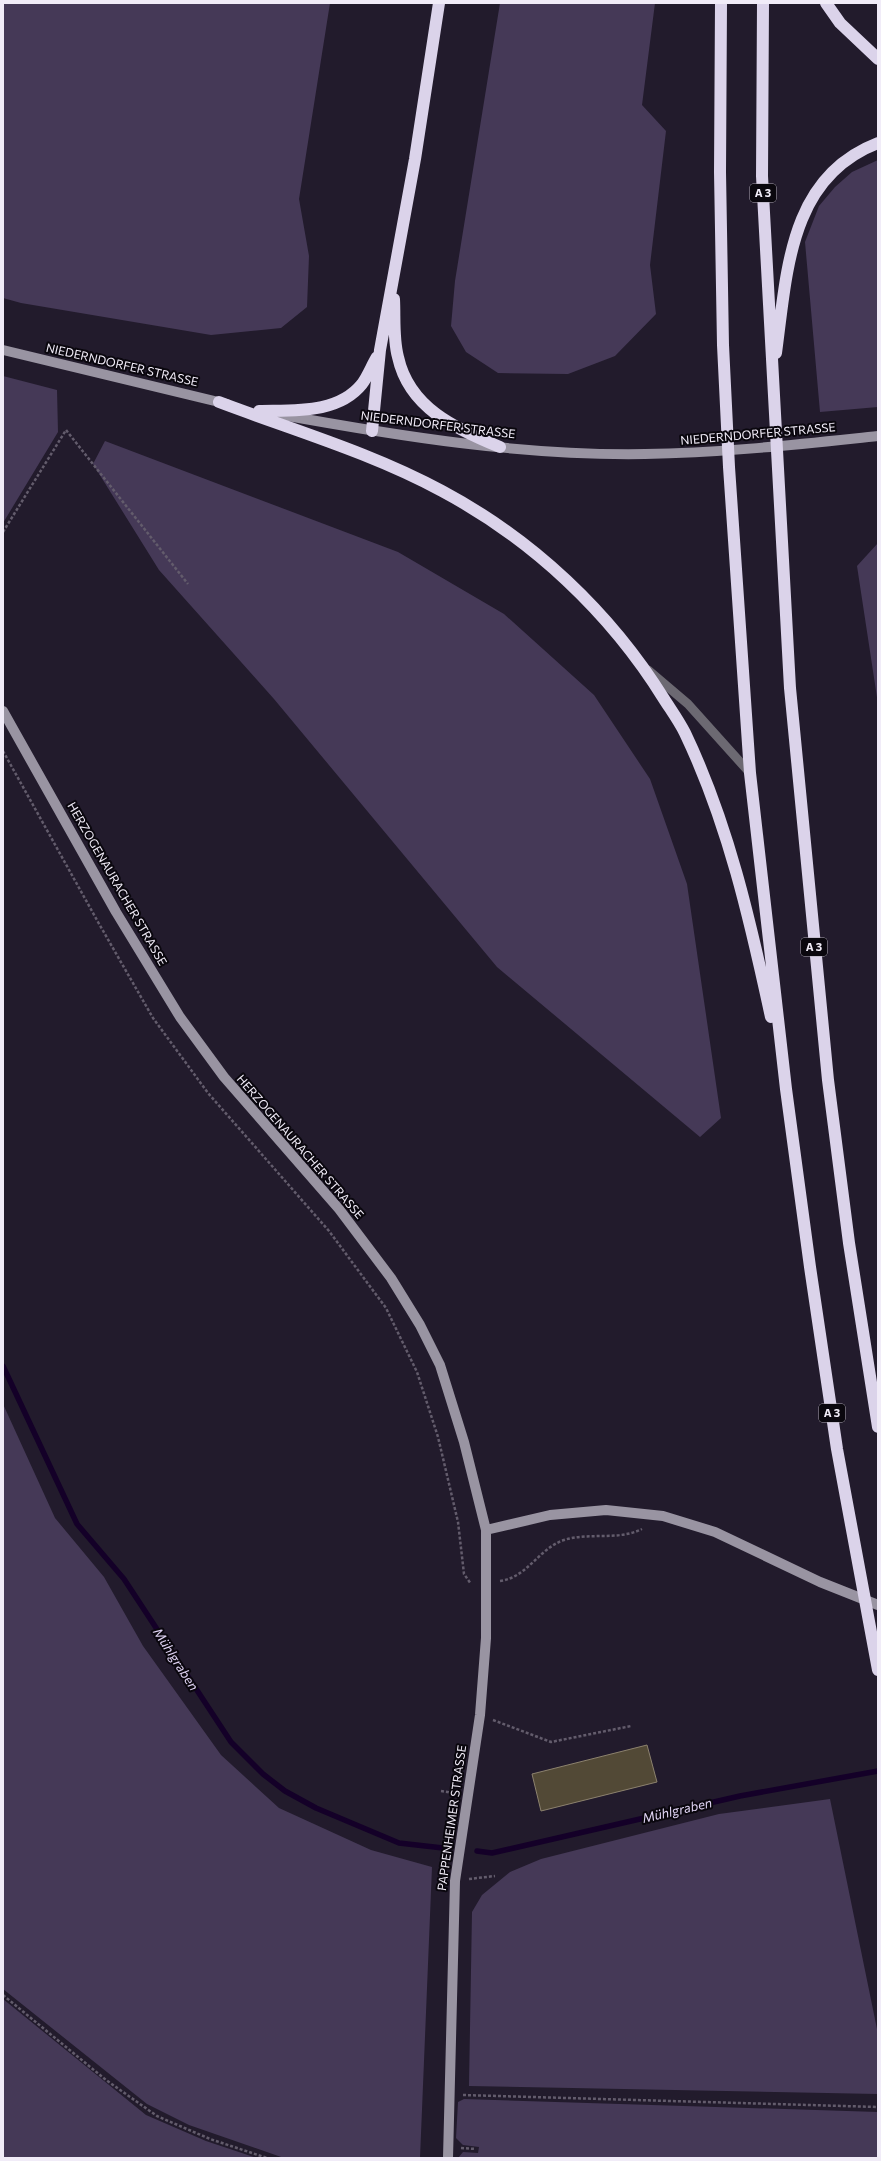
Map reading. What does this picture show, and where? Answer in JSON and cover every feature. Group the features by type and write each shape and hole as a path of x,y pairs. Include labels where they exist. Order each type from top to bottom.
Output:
{"highway":[{"path":"372,431 380,350 394,283 438,3"},
{"name":"A 3","path":"721,3 720,196 723,345 729,467 750,773 786,1089 837,1449 878,1670"},
{"name":"A 3","path":"763,3 762,176 772,382 790,688 828,1080 849,1243 878,1427"},
{"path":"826,3 840,23 878,60"},
{"path":"772,382 791,255 809,204 826,176 840,163 852,154 878,143"},
{"path":"394,283 398,357 406,379 413,390 428,407 444,421 459,430 500,447"},
{"path":"259,411 305,410 337,403 352,394 363,383 380,350"},
{"path":"219,402 377,460 441,490 494,522 551,566 604,618 644,667 684,731 712,795 739,878 786,1089"}],"street":[{"name":"NIEDERNDORFER STRASSE","path":"3,350 259,411 372,431 500,447 575,452 643,454 694,453 878,436"},
{"name":"HERZOGENAURACHER STRASSE","path":"3,711 116,912 180,1018 224,1076 339,1209 391,1278 420,1325 440,1365 464,1442 486,1530"},
{"path":"486,1530 550,1515 606,1510 663,1516 715,1532 820,1582 878,1605"},
{"name":"PAPPENHEIMER STRASSE","path":"448,2158 455,1881 480,1715 486,1638 486,1530"}],"lane":[{"path":"644,667 688,704 750,773"}],"path":[{"path":"3,532 66,430 188,584"},
{"path":"3,751 153,1018 208,1092 329,1232 386,1308 417,1372 438,1437 458,1522 464,1574 471,1584 517,1576 548,1548 564,1540 631,1535 663,1516"},
{"path":"480,1715 550,1742 631,1726"},
{"path":"455,1881 495,1876"},
{"path":"3,1995 106,2080 151,2112 210,2139 267,2158"},
{"path":"450,2095 878,2107"}],"shaded area":[{"path":"3,3 330,3 299,199 309,256 307,307 281,328 211,335 21,303 3,298"},
{"path":"500,3 655,3 642,105 666,131 650,265 656,314 615,356 568,374 498,373 466,352 451,326 455,281"},
{"path":"878,160 878,407 820,412 805,242 819,206 835,187 852,172"},
{"path":"3,376 57,390 58,432 3,523"},
{"path":"105,441 398,552 504,614 594,695 650,779 687,884 721,1118 700,1137 497,967 274,699 159,570 93,464"},
{"path":"878,543 878,704 857,566"},
{"path":"3,1404 55,1518 104,1577 143,1646 221,1755 279,1808 371,1850 432,1867 420,2158 284,2158 189,2125 147,2104 3,1989"},
{"path":"830,1799 878,2034 878,2094 469,2086 472,1912 482,1895 510,1872 541,1859 719,1814"},
{"path":"3,1999 146,2115 206,2141 257,2158 3,2158"},
{"path":"464,2099 878,2112 878,2158 458,2158 463,2152 478,2153 479,2147 463,2145 456,2138 458,2102"}],"building":[{"path":"647,1745 657,1782 541,1811 532,1774"}],"waterway":[{"name":"Mühlgraben","path":"3,1366 77,1524 124,1579 231,1742 263,1774 285,1791 316,1808 399,1843 443,1848"},
{"name":"Mühlgraben","path":"477,1851 492,1853 740,1796 878,1771"}]}
